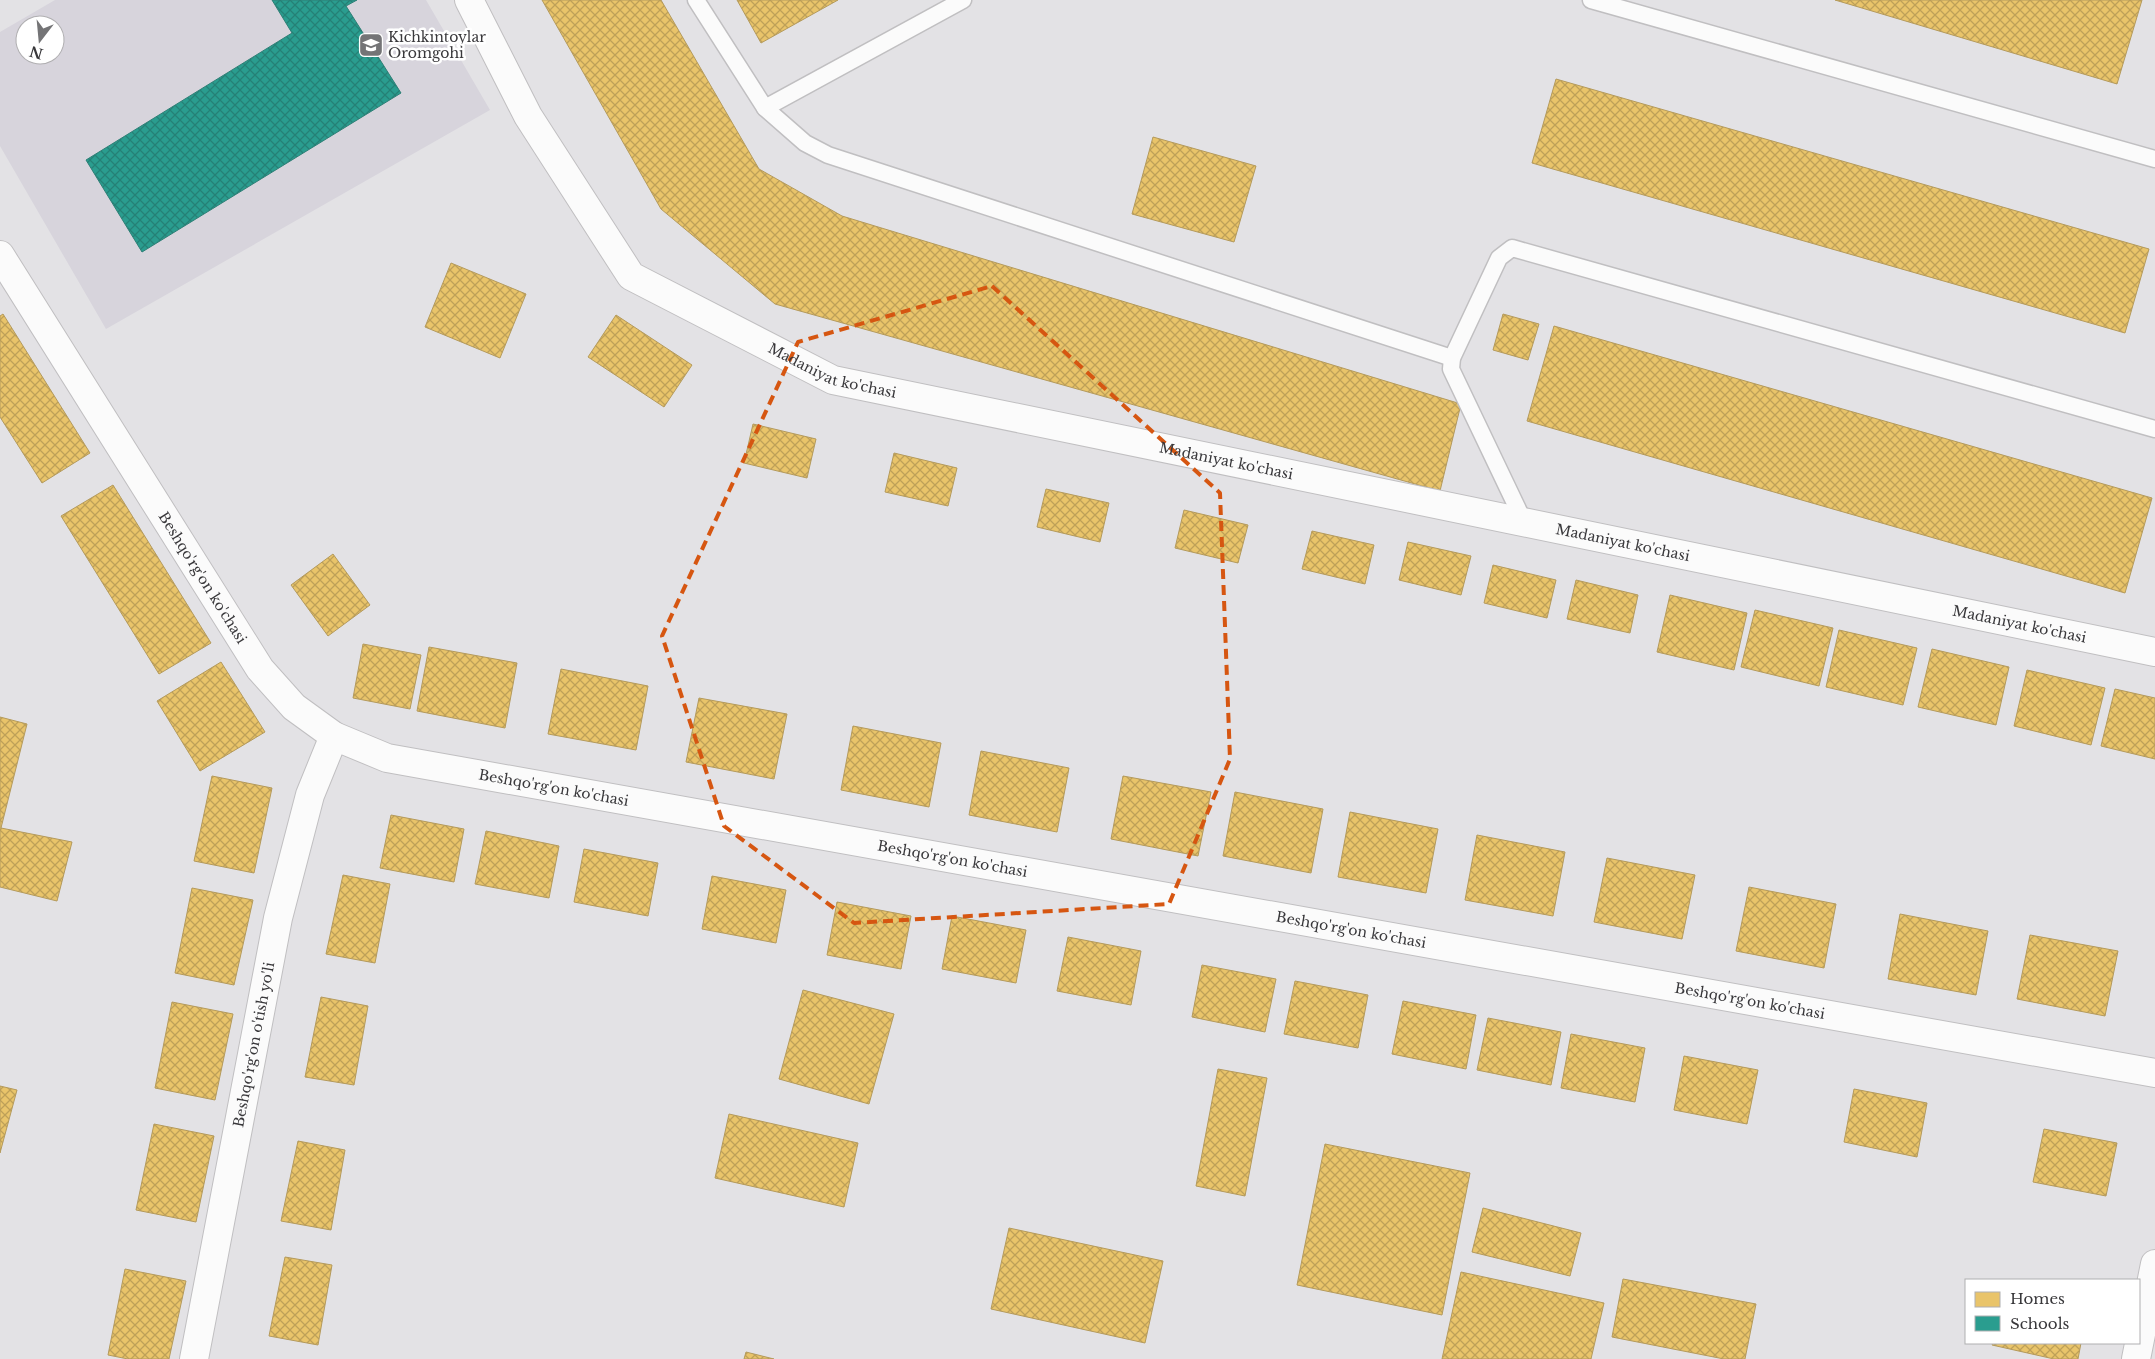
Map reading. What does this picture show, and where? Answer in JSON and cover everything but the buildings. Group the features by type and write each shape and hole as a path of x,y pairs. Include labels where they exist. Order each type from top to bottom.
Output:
{"street":[{"name":"Madaniyat ko'chasi","path":"469,0 528,116 631,276 833,380 2155,652"},
{"name":"Beshqo'rg'on ko'chasi","path":"0,256 260,669 294,707 334,736 387,758 2155,1073"},
{"name":"Beshqo'rg'on o'tish yo'li","path":"194,1359 278,918 310,795 334,736"},
{"path":"2140,1339 2155,1264"},
{"path":"2136,1359 2139,1344"}],"lane":[{"path":"696,0 765,108 805,143 836,158 1452,358"},
{"path":"765,108 963,0"},
{"path":"1591,0 2155,159"},
{"path":"1524,522 1451,369 1452,358 1499,258 1512,248 2155,429"}],"highlighted area":[{"path":"992,286 1220,493 1230,759 1169,904 854,923 724,826 662,636 798,342"}],"shaded area":[{"path":"55,0 426,0 490,110 106,329 0,146 0,32 15,23 15,65 65,65 65,15 29,15"}],"place":[{"name":"Kichkintoylar Oromgohi","path":"371,45"}]}
